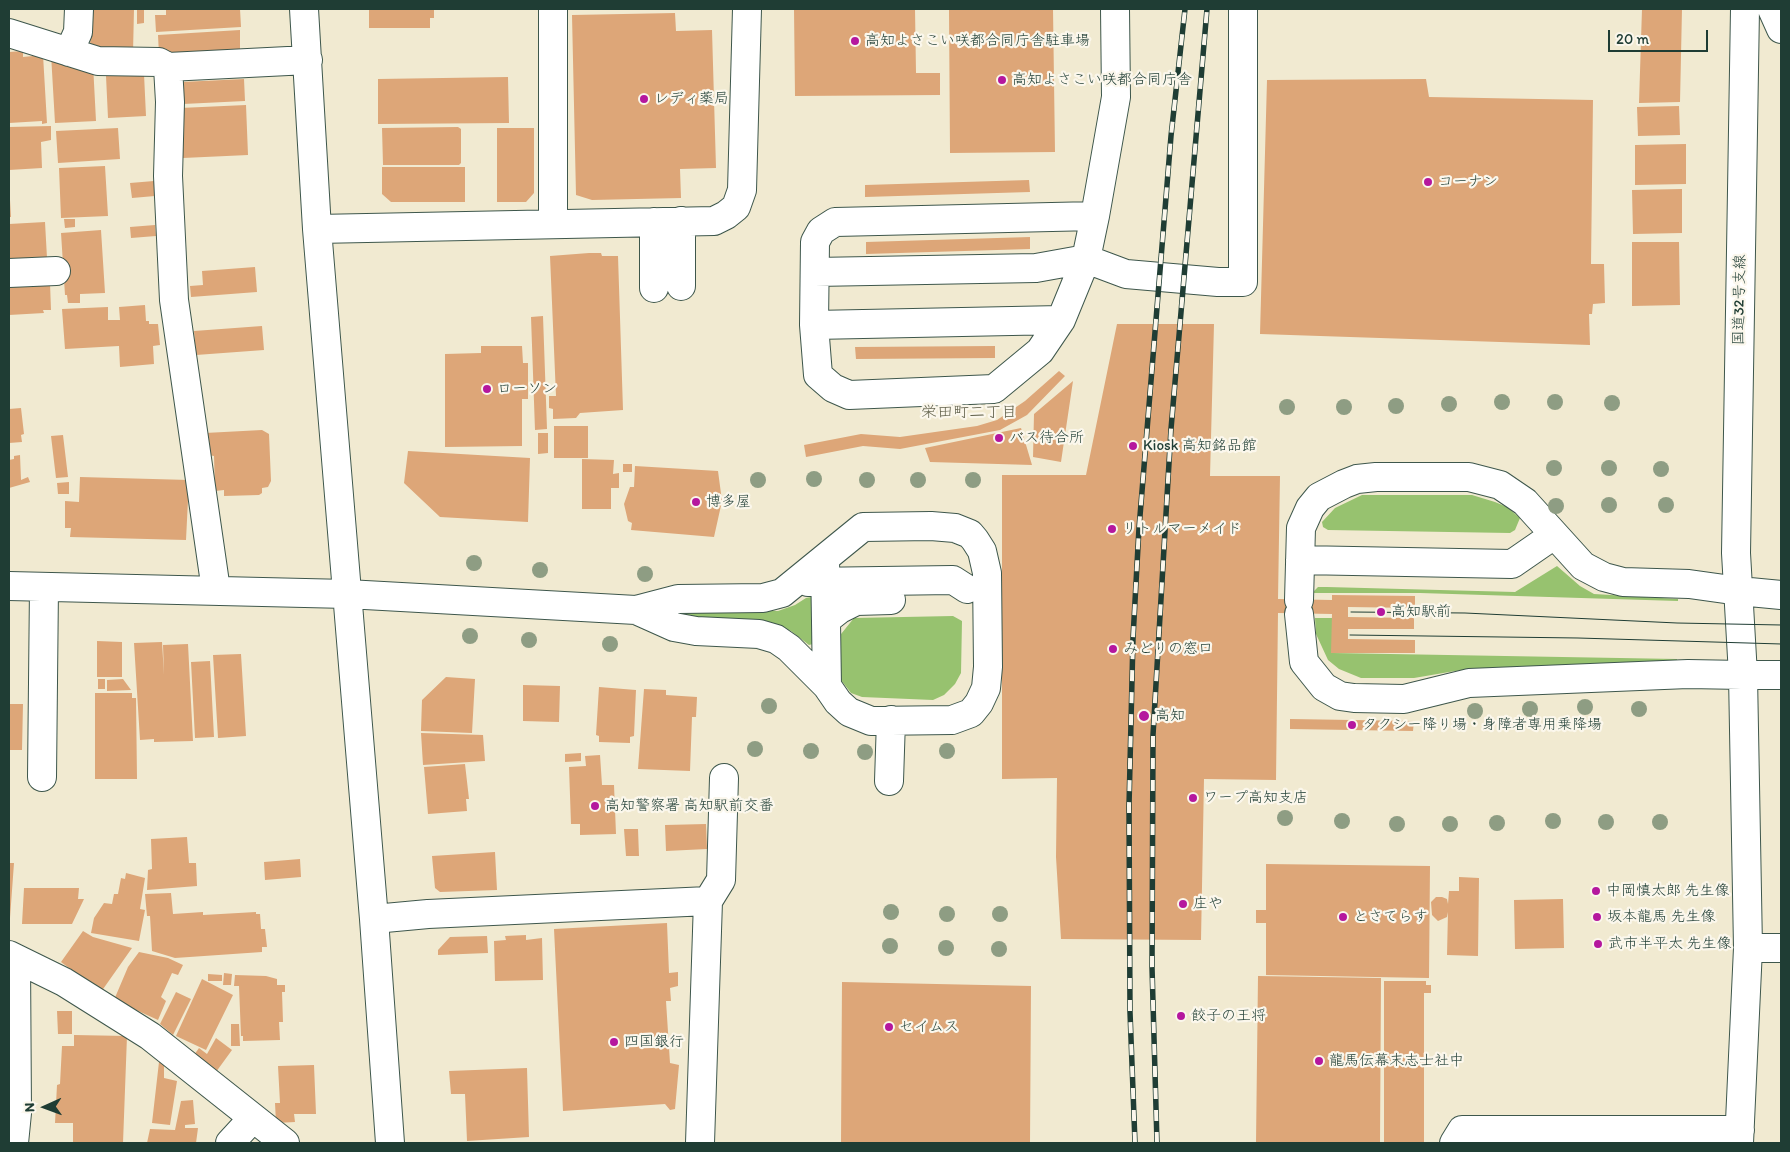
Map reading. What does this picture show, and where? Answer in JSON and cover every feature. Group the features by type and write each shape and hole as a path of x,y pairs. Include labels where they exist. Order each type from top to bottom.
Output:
{"main road":[{"path":"69,52 78,32 79,9"},
{"path":"304,9 317,229 374,919 390,1143"},
{"path":"553,9 553,223"},
{"path":"317,229 714,221 726,216 736,207 742,190 747,9"},
{"path":"1095,216 835,222 821,231 816,242 814,325 818,375 833,388 849,395 994,389 1040,351 1062,320 1086,260 1095,216 1116,97 1115,9"},
{"path":"815,272 1036,268 1086,260 1126,274 1218,282 1243,282 1243,9"},
{"name":"国道32号支線","path":"1739,1136 1748,948 1743,675 1736,554 1745,9"},
{"path":"1772,9 1781,29"},
{"path":"9,32 98,61 159,62 168,67 308,60"},
{"path":"168,67 170,102 168,176 174,300 216,590"},
{"path":"681,221 681,286"},
{"path":"654,222 654,288"},
{"path":"9,273 56,271"},
{"path":"814,325 1062,320"},
{"path":"1781,595 1690,584 1612,580 1583,566 1525,502 1500,485 1469,477 1357,479 1319,498 1310,508 1301,528 1299,606 1304,662 1324,687 1340,696 1404,699 1469,683 1688,674 1781,675"},
{"path":"636,610 674,627 696,631 759,634 776,639 790,648 849,712 871,721 952,720 971,713 980,703 986,688 988,667 977,592 987,573 982,551 970,534 955,528 931,526 863,527 826,571 826,686"},
{"path":"1300,560 1512,564 1554,536"},
{"path":"9,586 347,594 636,610 678,599 763,598 782,593 797,582 826,571 953,580 977,592"},
{"path":"42,777 44,587"},
{"path":"826,620 840,608 856,600 955,598 977,592"},
{"path":"889,781 891,720"},
{"path":"700,1143 708,901 721,880 724,778"},
{"path":"374,919 428,914 708,901"},
{"path":"1748,948 1781,948"},
{"path":"14,1143 11,959 64,982 150,1036 286,1143"},
{"path":"230,1143 254,1118"},
{"path":"1454,1143 1462,1130 1739,1136"}],"green space":[{"path":"1362,495 1472,495 1507,507 1520,518 1515,530 1510,533 1328,530 1323,527 1322,522 1335,508"},
{"path":"1557,566 1580,586 1594,594 1678,599 1678,601 1420,593 1312,593 1318,587 1515,592"},
{"path":"811,597 815,600 813,644 809,645 791,631 774,625 712,621 674,612 723,609 778,611"},
{"path":"953,616 962,621 961,673 955,684 944,695 933,700 862,697 851,693 841,680 838,670 837,639 854,618"},
{"path":"1315,618 1333,618 1333,653 1677,659 1677,662 1485,669 1455,671 1414,678 1361,678 1339,669 1328,660 1316,634"}],"building":[{"path":"91,9 134,9 133,53 90,51"},
{"path":"137,9 144,9 144,23 137,24"},
{"path":"166,9 240,9 241,27 156,32 155,15 166,15"},
{"path":"369,9 434,9 434,18 430,18 430,28 369,28"},
{"name":"高知よさこい咲都合同庁舎駐車場","path":"794,9 915,9 916,73 940,73 940,95 795,96"},
{"name":"高知よさこい咲都合同庁舎","path":"949,9 1053,9 1055,152 950,153"},
{"path":"1642,9 1682,9 1680,102 1639,103"},
{"name":"レディ薬局","path":"675,13 676,31 712,30 716,168 680,169 681,198 592,200 576,195 572,15"},
{"path":"240,30 240,51 159,55 158,35"},
{"path":"23,51 23,57 43,55 47,123 42,124 42,121 9,123 9,52"},
{"path":"51,54 93,64 96,121 55,123"},
{"path":"144,74 146,116 108,118 106,76"},
{"path":"508,77 509,123 378,124 378,79"},
{"path":"244,79 245,101 183,104 182,82"},
{"name":"コーナン","path":"1426,79 1429,97 1593,100 1591,264 1604,264 1605,303 1593,304 1592,314 1589,314 1590,345 1260,334 1267,80"},
{"path":"246,105 248,155 183,158 181,136 184,136 184,127 182,127 180,108"},
{"path":"1679,106 1680,135 1638,136 1637,107"},
{"path":"51,126 51,140 41,142 42,168 9,170 9,127"},
{"path":"458,127 461,129 461,163 459,165 383,165 382,128"},
{"path":"118,128 120,159 58,163 56,131"},
{"path":"497,128 534,128 534,193 526,202 497,202"},
{"path":"1686,144 1686,184 1635,185 1635,145"},
{"path":"105,166 108,216 61,218 59,168"},
{"path":"382,167 465,167 465,202 391,202 382,194"},
{"path":"1029,180 1030,192 865,197 865,185"},
{"path":"154,181 155,196 132,198 130,183"},
{"path":"1682,189 1682,233 1633,234 1632,190"},
{"path":"10,200 11,217 9,217"},
{"path":"64,219 75,219 75,227 65,228"},
{"path":"45,222 47,258 9,260 9,224"},
{"path":"155,225 156,236 131,238 130,227"},
{"path":"101,230 105,293 80,294 80,303 68,303 67,295 65,295 61,233"},
{"path":"1030,237 1030,249 866,254 866,242"},
{"path":"1632,242 1679,242 1680,305 1632,306"},
{"path":"601,253 602,256 618,256 623,410 580,413 576,418 553,419 553,409 549,408 549,396 556,396 550,256"},
{"path":"255,267 257,292 191,297 190,286 203,285 202,271"},
{"path":"9,282 50,283 51,310 43,310 44,313 9,315"},
{"path":"145,305 146,321 149,321 149,324 158,324 160,345 153,346 154,364 120,367 119,346 65,349 62,309 108,307 108,320 120,320 119,307"},
{"path":"543,316 547,429 535,430 531,317"},
{"path":"1117,324 1214,324 1210,476 1280,476 1278,599 1332,600 1332,595 1415,596 1415,608 1348,607 1348,617 1414,618 1414,629 1348,629 1348,639 1415,640 1415,653 1331,653 1332,614 1278,613 1276,780 1204,779 1201,940 1061,939 1056,857 1057,778 1002,779 1002,475 1086,475"},
{"path":"262,326 264,350 196,355 194,331"},
{"name":"ローソン","path":"481,346 522,346 523,363 528,363 528,399 522,399 522,446 445,447 445,354 481,353"},
{"path":"995,346 995,358 856,359 855,347"},
{"path":"1059,371 1065,376 1027,415 1000,430 900,449 863,446 806,457 804,445 861,434 900,437 977,426 997,420 1025,401"},
{"path":"1073,381 1061,462 1033,457 1034,414"},
{"path":"21,408 24,434 21,435 22,442 9,443 9,409"},
{"path":"554,426 588,426 588,458 554,458"},
{"name":"バス待合所","path":"1021,428 1032,465 930,462 925,448"},
{"path":"262,430 269,434 271,481 268,487 262,488 262,493 259,495 224,496 224,490 215,491 214,456 208,455 205,433"},
{"path":"538,433 548,433 548,453 538,454"},
{"path":"63,435 68,477 56,478 51,436"},
{"path":"408,451 530,458 528,522 440,517 404,483"},
{"path":"20,455 21,480 28,477 30,482 9,488 9,460 14,459 14,456"},
{"path":"582,459 614,460 613,474 619,473 619,488 611,488 611,509 582,509"},
{"path":"623,464 632,464 632,472 623,472"},
{"path":"635,466 718,471 722,501 714,537 631,530 632,523 628,521 624,504 630,487 634,487"},
{"path":"80,477 189,480 186,540 70,537 71,528 65,528 65,501 79,502"},
{"path":"69,482 69,494 58,494 57,483"},
{"path":"97,641 122,642 122,677 97,677"},
{"path":"162,642 164,675 163,645 188,644 193,741 154,742 154,739 140,740 134,643"},
{"path":"241,654 246,736 218,738 213,655"},
{"path":"210,661 214,737 195,738 191,662"},
{"path":"446,677 475,679 472,733 421,731 422,700"},
{"path":"98,679 105,679 105,689 98,689"},
{"path":"123,679 131,690 107,691 107,680"},
{"path":"523,685 560,686 559,722 523,721"},
{"path":"599,687 636,690 634,736 630,737 630,743 599,742 599,736 596,735"},
{"path":"644,689 666,690 666,695 697,697 696,717 692,717 690,771 638,769"},
{"path":"95,693 132,693 132,698 136,698 137,779 95,779"},
{"path":"9,704 23,704 22,750 9,750"},
{"name":"タクシー降り場・身障者専用乗降場","path":"1290,719 1414,721 1413,731 1290,729"},
{"path":"421,733 483,735 485,761 423,765"},
{"path":"581,753 581,761 565,762 565,754"},
{"path":"600,755 602,785 614,785 616,834 580,835 580,824 571,824 569,767 586,766 585,756"},
{"path":"465,764 469,799 466,799 467,811 428,814 424,767"},
{"path":"706,824 707,849 666,851 665,825"},
{"path":"624,829 638,829 639,856 626,856"},
{"path":"187,837 189,863 196,863 197,886 147,890 148,870 152,869 151,839"},
{"path":"495,852 497,890 440,892 435,888 432,856"},
{"path":"300,859 301,877 265,880 264,862"},
{"path":"9,863 14,863 10,918 9,918"},
{"name":"とさてらす","path":"1266,864 1430,866 1429,978 1266,975 1266,923 1256,923 1256,910 1266,910"},
{"path":"126,873 145,878 140,909 145,910 139,941 91,933 94,918 104,903 112,904 114,894 118,894 121,878 125,879"},
{"path":"1459,877 1479,878 1478,956 1447,955 1448,912 1447,917 1438,921 1432,915 1431,902 1436,897 1442,897 1447,899 1448,904 1449,891 1459,891"},
{"path":"24,888 79,888 78,899 84,899 72,924 22,924"},
{"path":"171,893 173,914 203,912 203,915 256,912 256,914 260,914 261,929 265,929 267,947 262,947 262,952 175,958 152,951 150,916 147,916 145,894"},
{"path":"1563,899 1564,948 1515,949 1514,900"},
{"path":"667,923 669,973 678,972 678,986 670,988 671,1001 666,1001 670,1063 679,1065 675,1109 670,1110 665,1104 563,1111 554,929"},
{"path":"83,931 93,937 132,948 101,992 61,962"},
{"path":"526,935 526,940 542,938 543,980 495,981 494,941 506,940 505,936"},
{"path":"487,936 488,953 438,955 438,950 450,937"},
{"path":"139,952 168,958 183,965 178,975 172,973 161,997 166,1001 158,1020 114,1000 128,967"},
{"path":"224,973 232,974 231,985 223,985"},
{"path":"208,974 222,975 222,981 208,981"},
{"path":"235,975 266,976 277,979 277,985 285,985 285,992 282,992 283,1022 279,1022 280,1040 243,1041 243,1036 241,1036 239,986 234,986"},
{"name":"龍馬伝幕末志士社中","path":"1258,976 1381,978 1380,1143 1256,1143"},
{"path":"202,979 233,995 206,1050 176,1036"},
{"path":"1384,981 1426,981 1426,985 1431,985 1431,993 1424,993 1424,1143 1384,1143"},
{"path":"842,982 1031,986 1030,1143 841,1143"},
{"path":"176,992 191,999 173,1035 160,1024"},
{"path":"57,1011 72,1011 72,1034 58,1034"},
{"path":"231,1024 239,1024 240,1046 231,1046"},
{"path":"74,1035 127,1036 123,1143 73,1142 73,1123 55,1123 62,1046 74,1046"},
{"path":"216,1038 232,1050 216,1072 194,1055 199,1048 207,1054"},
{"path":"159,1062 164,1063 164,1078 177,1081 170,1125 152,1123"},
{"path":"314,1065 316,1114 294,1114 295,1122 276,1123 275,1103 280,1103 278,1066"},
{"path":"527,1068 529,1137 467,1141 465,1094 451,1094 449,1071"},
{"path":"193,1100 195,1124 185,1125 185,1128 198,1128 196,1143 147,1143 150,1129 175,1130 181,1101"}],"tram line":[{"path":"1351,612 1465,613 1677,623 1781,625"},
{"path":"1350,635 1578,638 1781,644"}],"railway":[{"path":"1135,1143 1130,1012 1129,806 1133,638 1139,528 1171,136 1185,9"},
{"path":"1157,1143 1152,967 1153,735 1171,429 1207,9"}],"place":[{"name":"高知よさこい咲都合同庁舎駐車場","path":"855,41"},
{"name":"高知よさこい咲都合同庁舎","path":"1002,80"},
{"name":"レディ薬局","path":"644,99"},
{"name":"コーナン","path":"1428,182"},
{"name":"ローソン","path":"487,389"},
{"name":"バス待合所","path":"999,438"},
{"name":"Kiosk 高知銘品館","path":"1133,446"},
{"name":"博多屋","path":"696,502"},
{"name":"リトルマーメイド","path":"1112,529"},
{"name":"高知駅前","path":"1381,612"},
{"name":"みどりの窓口","path":"1113,649"},
{"name":"高知","path":"1144,716"},
{"name":"タクシー降り場・身障者専用乗降場","path":"1352,725"},
{"name":"ワープ高知支店","path":"1193,798"},
{"name":"高知警察署 高知駅前交番","path":"595,806"},
{"name":"中岡慎太郎 先生像","path":"1596,891"},
{"name":"庄や","path":"1183,904"},
{"name":"とさてらす","path":"1343,917"},
{"name":"坂本龍馬 先生像","path":"1597,917"},
{"name":"武市半平太 先生像","path":"1598,944"},
{"name":"餃子の王将","path":"1181,1016"},
{"name":"セイムス","path":"889,1027"},
{"name":"四国銀行","path":"614,1042"},
{"name":"龍馬伝幕末志士社中","path":"1319,1061"}],"district":[{"name":"栄田町二丁目","path":"969,413"}]}
